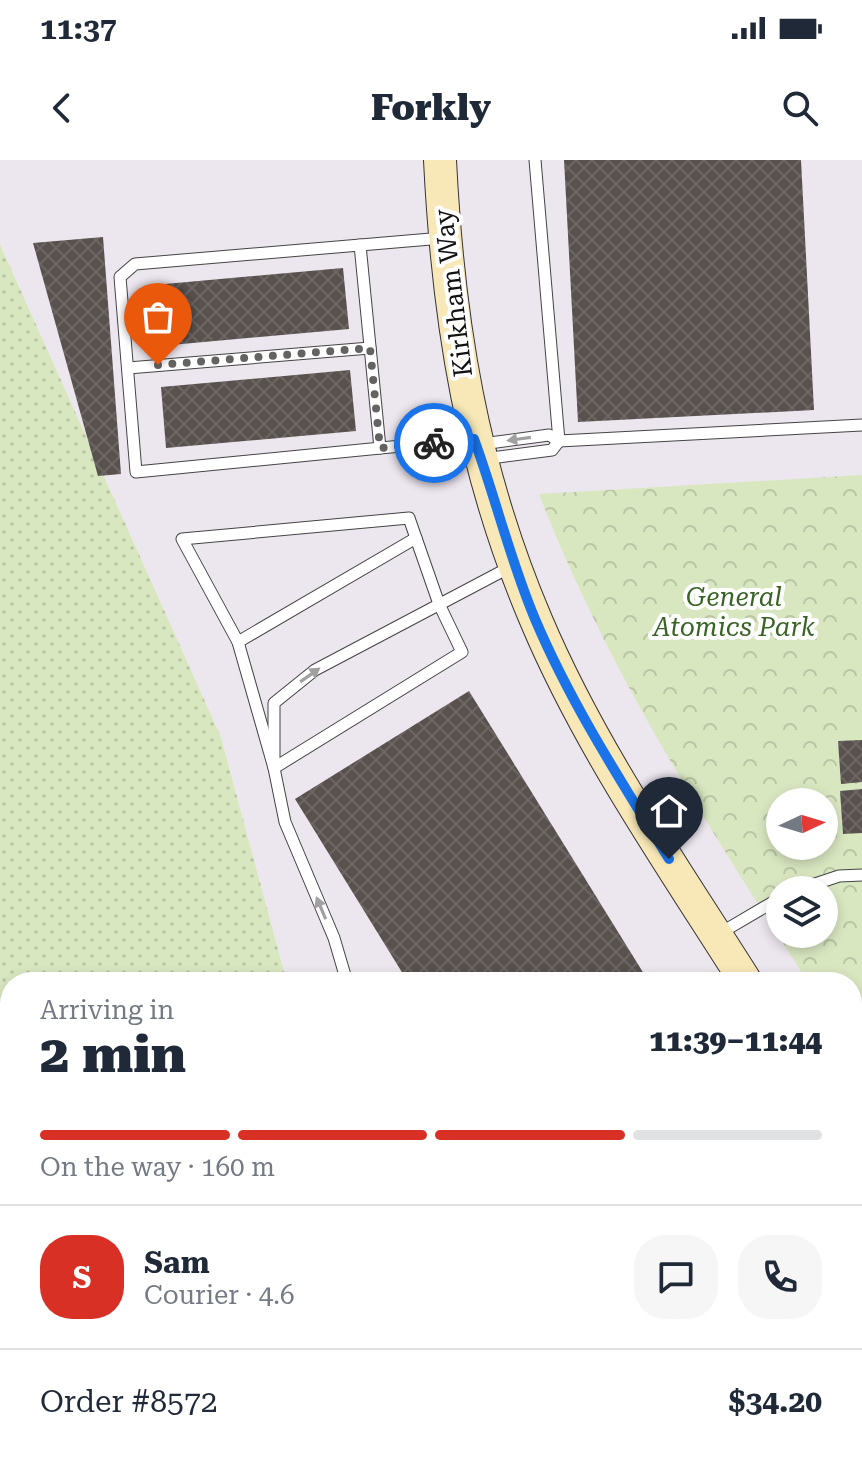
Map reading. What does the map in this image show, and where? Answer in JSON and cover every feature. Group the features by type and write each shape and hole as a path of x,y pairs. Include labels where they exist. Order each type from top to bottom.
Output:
{"main road":[{"name":"Kirkham Way","path":"440,160 452,323 477,448 513,565 572,697 740,972"}],"lane":[{"path":"535,160 559,441"},
{"path":"444,238 135,264 120,277 136,472 380,448 477,448 549,435 559,441 862,425"},
{"path":"360,245 380,448"},
{"path":"128,368 370,348"},
{"path":"274,768 462,652 439,604 409,518 182,539 238,642 274,768 285,822 334,938 344,972"},
{"path":"238,642 416,538"},
{"path":"274,768 274,703 315,670 513,565"},
{"path":"838,876 862,875"},
{"path":"716,935 766,906"}],"shaded area":[{"path":"0,160 862,160 862,972 284,972 221,737 0,244"}],"green space":[{"path":"0,244 221,737 284,972 0,972"},
{"name":"General Atomics Park","path":"862,475 862,972 802,972 786,948 838,948 838,876 766,876 766,917 661,744 595,622 539,494"}],"building":[{"path":"564,160 801,160 814,410 578,422"},
{"path":"103,237 121,474 98,476 33,243"},
{"path":"343,268 349,329 160,346 154,285"},
{"path":"350,370 356,431 166,448 161,387"},
{"path":"469,691 643,972 402,972 295,799"},
{"path":"862,740 862,782 841,784 838,741"},
{"path":"862,789 862,833 843,834 840,791"}],"way so far":[{"path":"158,365 370,348 380,448 434,443"}],"route":[{"path":"434,443 474,439 513,565 537,623 572,697 669,859"}]}
